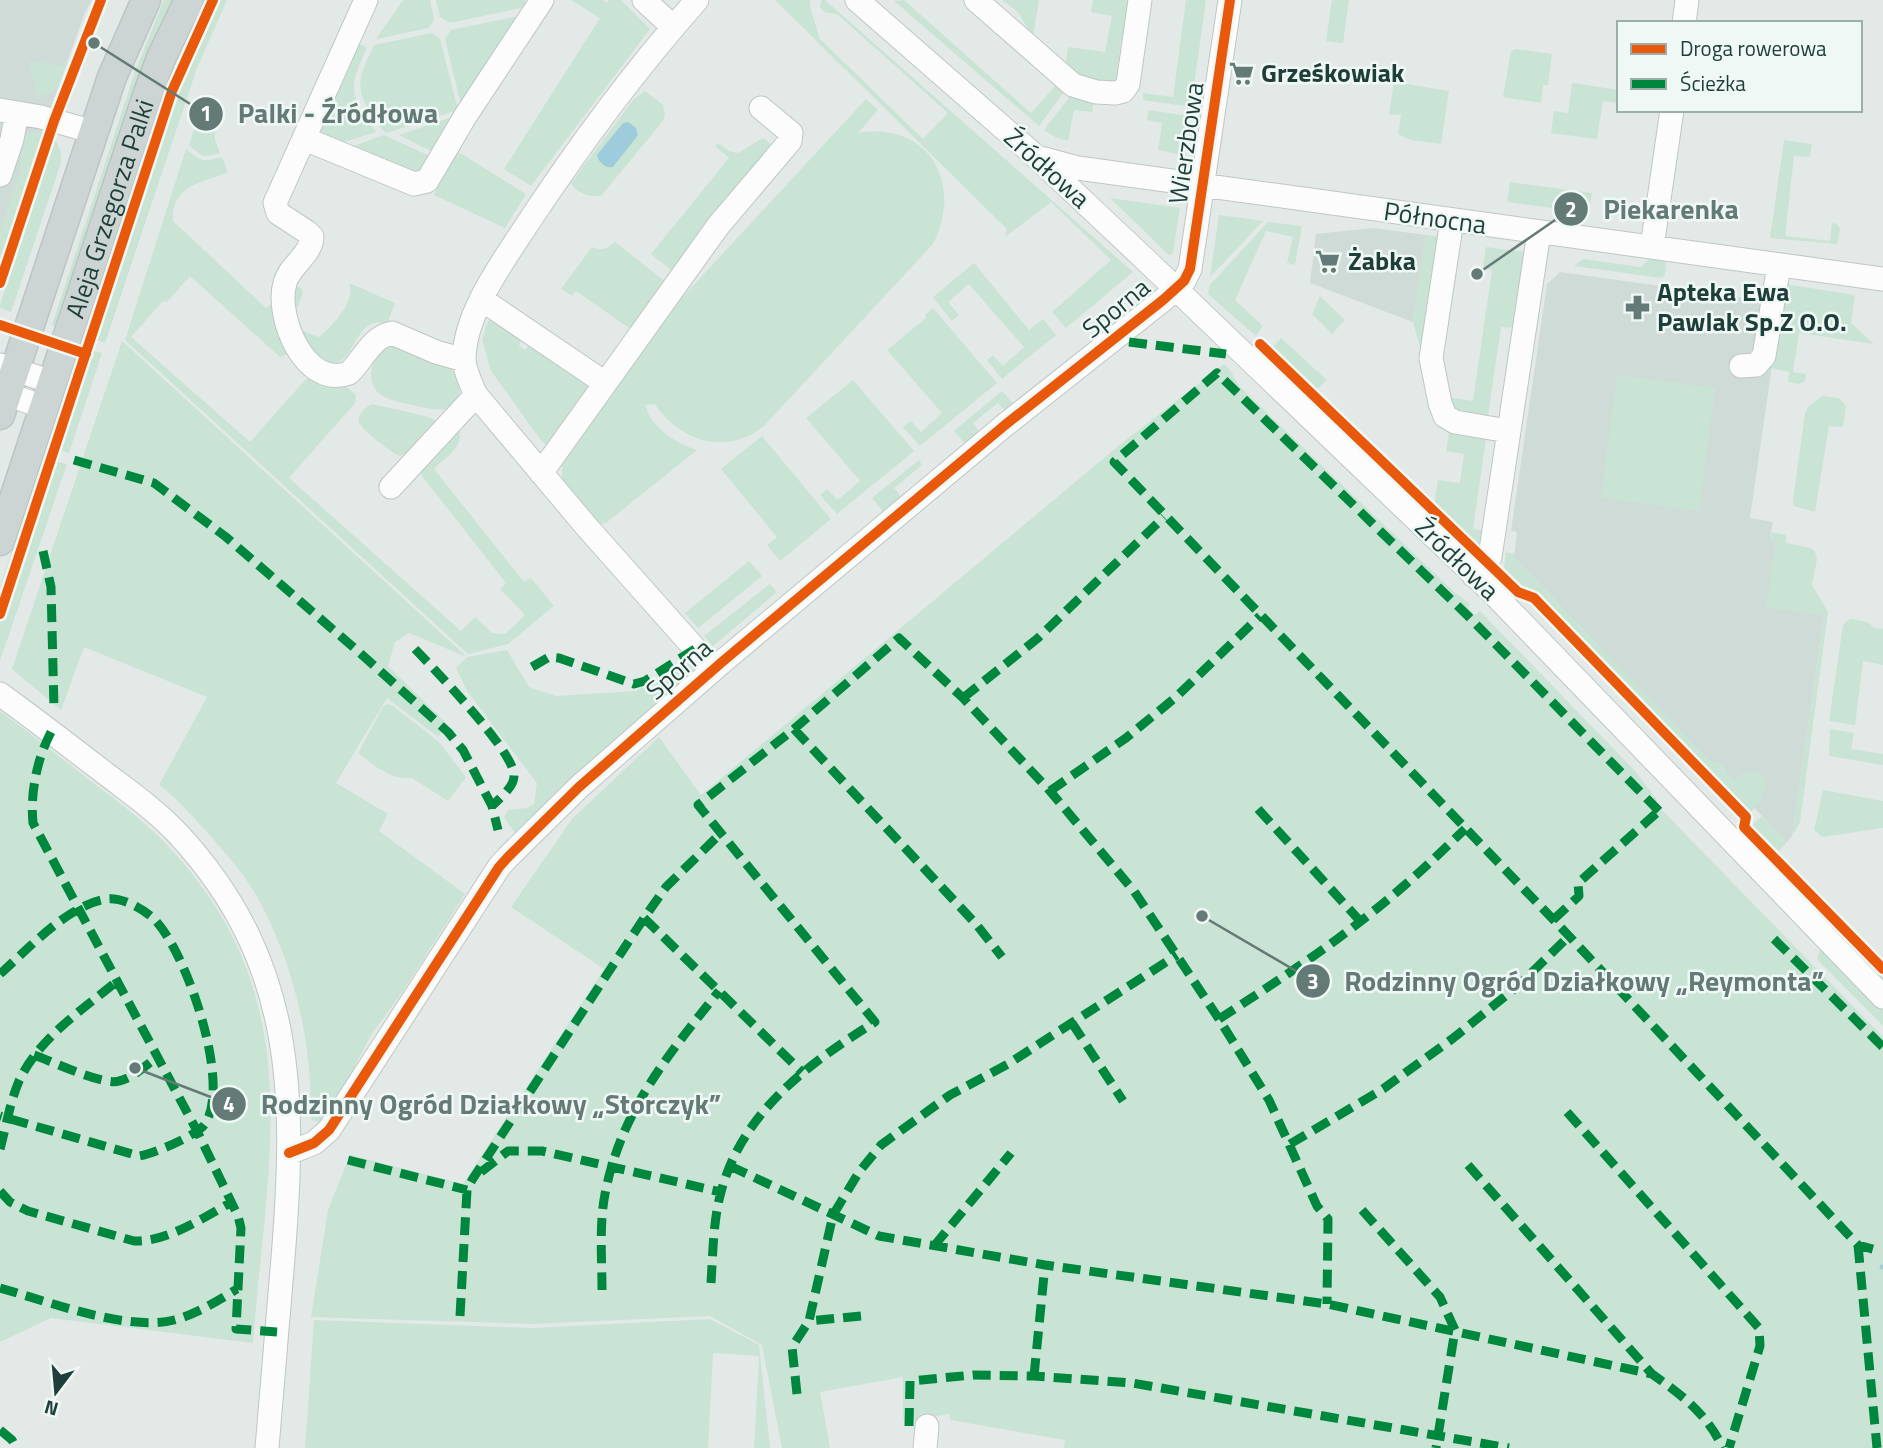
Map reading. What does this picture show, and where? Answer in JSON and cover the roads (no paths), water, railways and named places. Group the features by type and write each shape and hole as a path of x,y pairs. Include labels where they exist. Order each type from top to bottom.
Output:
{"main road":[{"name":"Aleja Grzegorza Palki","path":"4,387 120,55 146,0"},
{"name":"Aleja Grzegorza Palki","path":"0,541 148,93 161,58 189,0"}],"street":[{"path":"366,0 275,202 278,213 312,237 310,246 290,270 284,284 285,317 293,341 306,360 321,371 343,375 353,370 373,344 382,336 393,333 436,352 464,360"},
{"path":"305,139 414,184 422,184 427,181 466,115 542,0"},
{"path":"644,0 673,27"},
{"path":"697,0 588,134 481,299 464,360 476,395 713,669"},
{"path":"976,0 1073,85 1096,92 1115,93 1123,91 1128,84 1140,0"},
{"name":"Wierzbowa","path":"1176,289 1190,269 1230,0"},
{"path":"1684,21 1686,0"},
{"name":"Źródłowa","path":"868,3 1032,153 1475,576 1883,997"},
{"path":"541,473 718,226 790,141 791,133 761,108"},
{"path":"0,175 12,139 9,111 94,132"},
{"path":"1652,247 1672,112"},
{"name":"Północna","path":"1032,153 1078,169 1883,279"},
{"path":"1452,220 1432,352 1440,403 1445,416 1455,422 1508,431"},
{"path":"1475,576 1490,557 1539,232"},
{"path":"1741,366 1756,365 1765,356 1779,265"},
{"name":"Sporna","path":"289,1153 314,1143 329,1130 503,861 579,786 713,669 1006,424 1176,289"},
{"path":"481,299 605,383"},
{"path":"4,387 48,395"},
{"path":"391,487 476,395"},
{"path":"0,694 159,815 197,856 230,900 262,964 276,1010 286,1078 289,1153 286,1223 267,1448"}],"water":[{"path":"628,122 636,128 638,135 613,167 605,166 597,155 623,123"}],"place":[{"name":"Palki - Źródłowa","path":"94,43"},
{"name":"Grześkowiak","path":"1241,73"},
{"name":"Żabka","path":"1328,261"},
{"name":"Piekarenka","path":"1477,274"},
{"name":"Apteka Ewa Pawlak Sp.Z O.O.","path":"1637,307"},
{"name":"Rodzinny Ogród Działkowy „Reymonta”","path":"1202,916"},
{"name":"Rodzinny Ogród Działkowy „Storczyk”","path":"135,1068"}]}
